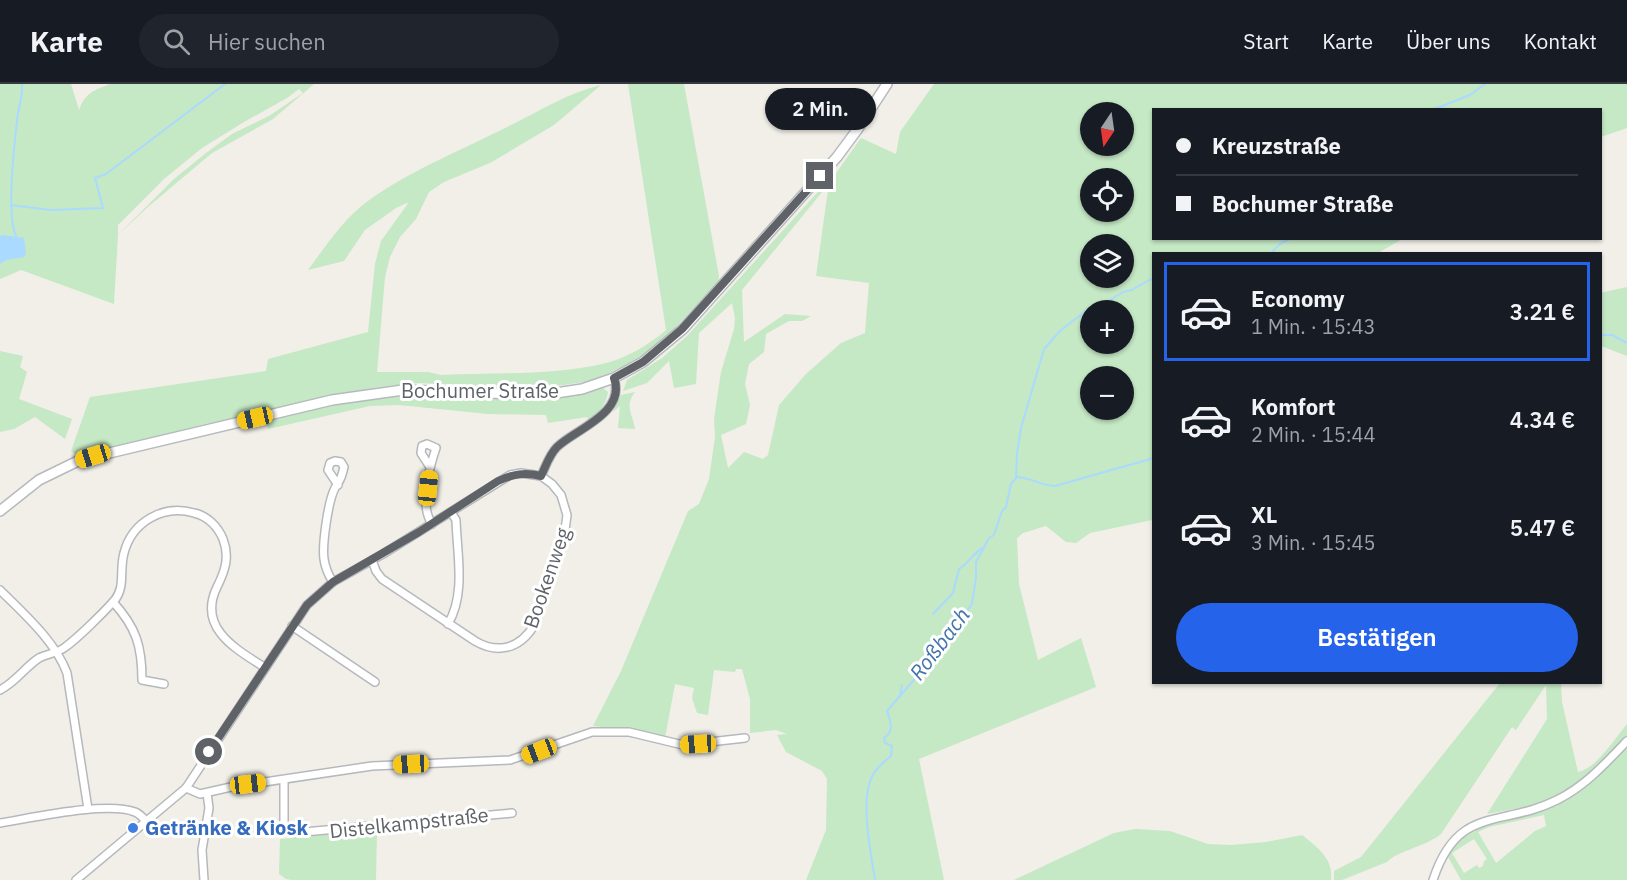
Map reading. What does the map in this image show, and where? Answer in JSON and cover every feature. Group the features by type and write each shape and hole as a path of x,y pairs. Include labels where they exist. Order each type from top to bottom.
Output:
{"main road":[{"name":"Bochumer Straße","path":"0,511 39,480 80,460 332,400 403,390 556,393 614,378 653,354 690,321 837,157 887,84"}],"street":[{"path":"79,879 186,788 307,605 333,582 510,476 530,473 541,476 555,449 591,424 609,406 616,384 614,378"},
{"path":"430,467 425,508 432,524"},
{"name":"Bookenweg","path":"372,560 382,579 481,645 495,649 518,644 533,627 567,522 566,508 561,495 555,486 541,476"},
{"path":"333,582 324,559 328,512 338,485"},
{"path":"0,690 17,679 39,658 64,648 113,602 122,589 122,565 127,544 142,523 168,511 182,510 198,514 205,517 217,529 226,549 225,570 214,594 215,625 232,646 264,667"},
{"path":"448,624 454,613 459,591 456,520 451,512"},
{"path":"0,590 63,662 67,673 88,809"},
{"path":"113,602 128,619 135,632 140,649 142,680 164,684"},
{"path":"292,626 375,682"},
{"path":"186,788 196,793 207,793 231,787 372,766 510,760 592,732 629,732 682,745 745,738"},
{"path":"1433,880 1443,854 1450,844 1465,831 1489,819 1536,808 1559,799 1587,782 1627,741"},
{"name":"Distelkampstraße","path":"284,780 285,828 293,833 512,813"},
{"path":"204,880 202,850 209,808 207,793"},
{"path":"0,822 88,809 129,810 138,813 146,821"}],"green space":[{"path":"0,84 71,84 79,110 91,93 110,84 314,84 273,119 212,153 118,235 114,304 21,270 0,279","holes":["299,89 303,93 269,116 232,134 206,153 174,179 118,235 118,225 164,179 202,148"]},
{"path":"628,84 684,84 719,276 718,282 655,347 627,365 591,381 536,389 419,383 379,387 205,424 78,456 71,451 90,397 266,371 268,359 368,332 375,264 381,241 409,202 396,208 365,230 344,261 308,270 335,233 351,216 384,190 419,170 565,98 601,85 554,125 490,163 444,182 429,192 416,219 400,237 390,257 385,277 377,372 428,372 441,375 566,370 614,361 646,345 666,330"},
{"path":"934,84 1627,84 1627,128 1602,137 1602,108 1152,108 1152,240 1400,240 1380,252 1152,252 1152,520 1090,533 1076,543 1066,542 1046,526 1023,533 1017,538 1019,584 1038,660 1081,638 1096,687 919,759 944,880 806,880 826,830 827,779 822,771 786,752 777,735 787,734 776,730 750,733 750,699 742,669 736,669 735,672 714,670 708,715 697,713 692,698 694,688 675,684 665,738 646,732 593,726 621,671 688,511 699,504 709,479 721,372 734,329 735,318 732,303 699,333 696,384 674,388 669,361 647,383 623,391 627,380 662,358 687,336 826,183 827,186 742,290 744,342 785,314 811,316 802,321 789,321 766,334 764,352 749,364 745,384 750,405 746,424 721,435 728,468 744,452 763,459 768,455 779,405 806,374 841,343 865,333 869,283 816,276 829,183 861,138 896,154 900,132"},
{"path":"1627,287 1627,356 1602,346 1602,293"},
{"path":"0,351 23,356 20,367 27,372 19,399 72,419 65,439 35,417 14,429 0,432"},
{"path":"602,387 608,392 605,401 589,422 587,417 548,423 546,415 488,414 399,405 370,406 268,429 267,425 269,421 321,408 390,395 432,394 530,399 555,398"},
{"path":"635,392 630,402 630,410 635,429 618,428 620,406 613,412 621,395"},
{"path":"1499,684 1561,684 1562,702 1578,772 1592,765 1627,724 1627,737 1590,774 1570,789 1546,801 1487,814 1547,719 1546,685 1516,730 1512,727 1441,834 1387,862 1342,880 1334,880 1334,871 1361,857"},
{"path":"1627,745 1627,880 1461,880 1447,855 1463,838 1489,823 1556,806 1588,784","holes":["1544,815 1546,826 1535,831 1496,863 1478,832 1489,827","1474,839 1487,859 1483,866 1479,868 1477,865 1464,873 1452,853"]},
{"path":"1135,829 1170,831 1208,844 1231,845 1266,842 1302,835 1319,849 1327,860 1331,880 1014,880 1114,833"},
{"path":"377,830 376,880 292,880 279,874 280,839"}],"water":[{"path":"0,236 24,238 26,254 24,257 6,260 0,264"}],"waterway":[{"path":"16,236 12,213 12,180 22,84"},
{"path":"11,205 51,210 103,208 95,178 106,174 225,84"},
{"name":"Roßbach","path":"1437,108 1470,95 1485,84"},
{"name":"Roßbach","path":"1272,252 1287,240"},
{"name":"Roßbach","path":"875,880 866,806 870,780 874,772 891,756 892,746 885,743 884,738 891,729 887,711 938,652 959,617 972,604 976,562 989,538 994,535 1002,511 1006,507 1011,484 1016,478 1021,428 1044,349 1060,331 1092,306 1102,305 1123,292 1152,279"},
{"path":"1602,335 1612,335 1627,343"},
{"path":"1016,477 1055,486 1152,459"},
{"path":"933,614 953,593 959,569 984,547"},
{"name":"Roßbach","path":"900,696 902,685"}],"place":[{"name":"Getränke & Kiosk","path":"133,828"}],"route":[{"path":"209,752 307,605 333,582 419,532 498,481 521,473 541,476 555,449 591,424 609,406 616,384 614,378 643,362 682,329 820,176"}]}
